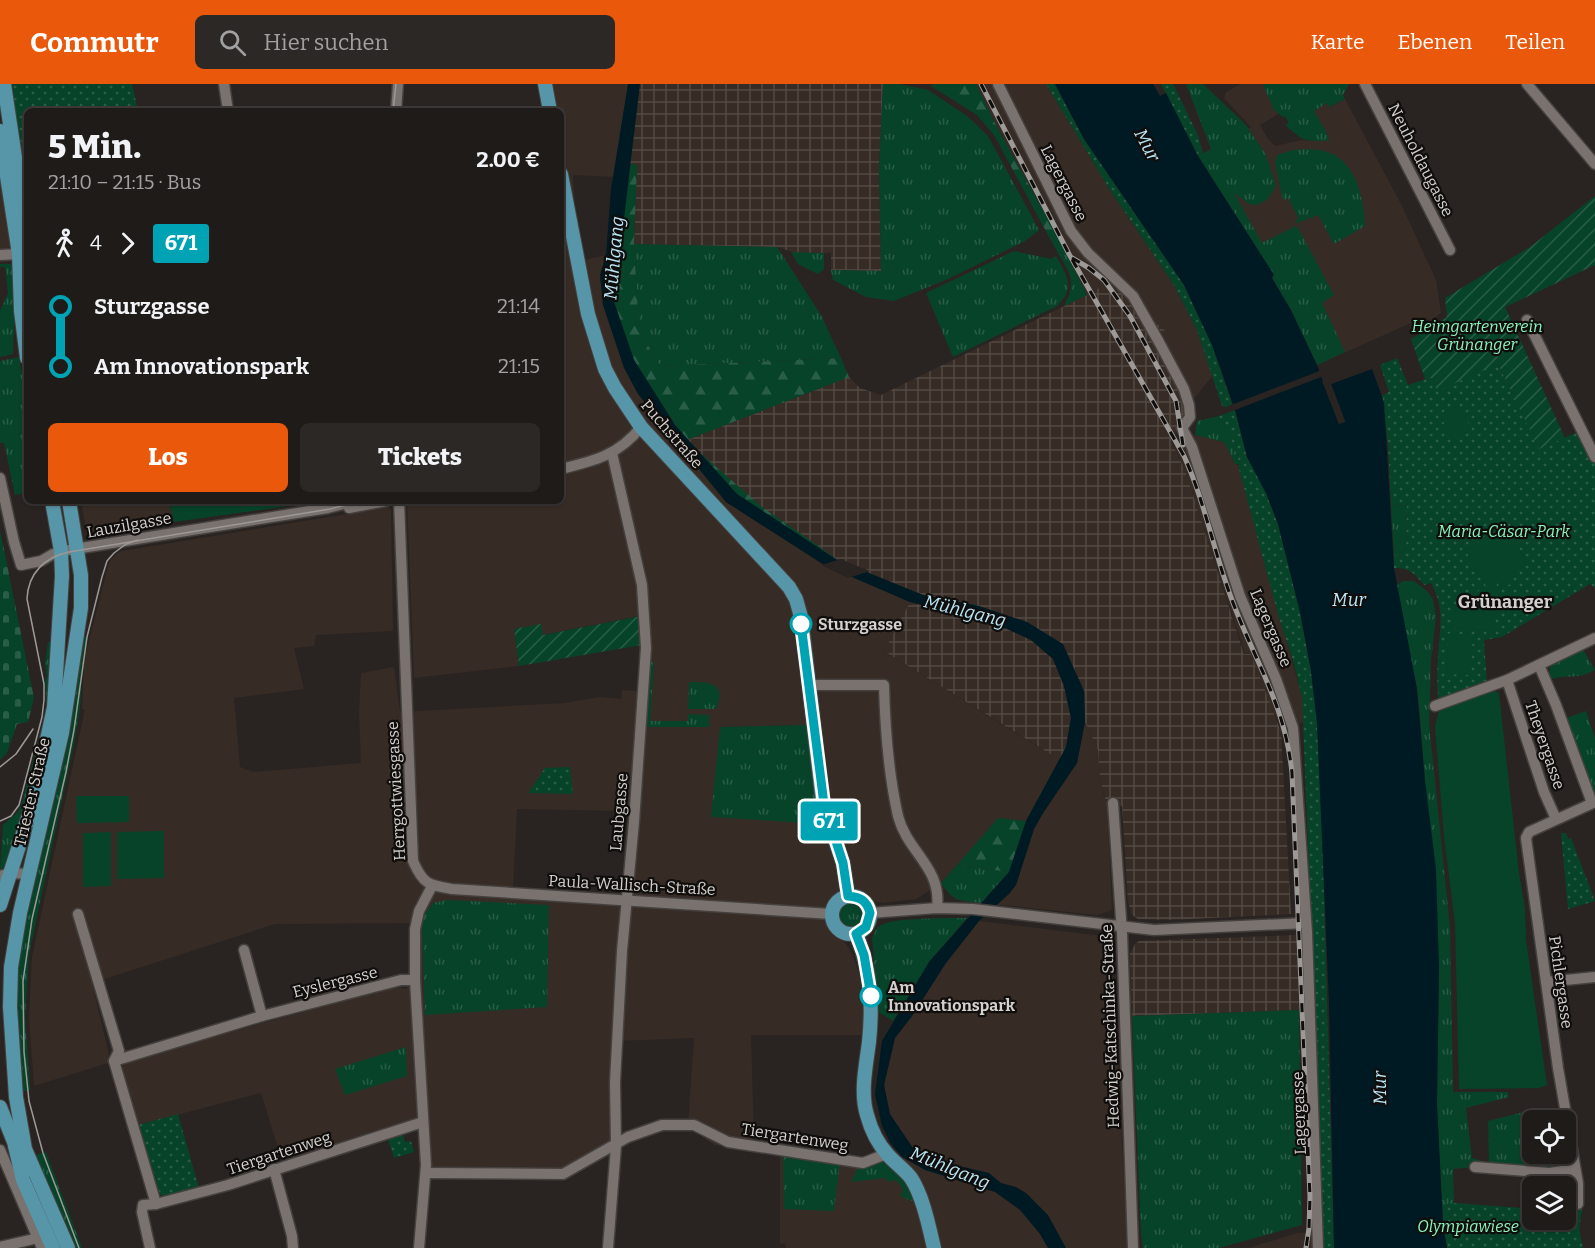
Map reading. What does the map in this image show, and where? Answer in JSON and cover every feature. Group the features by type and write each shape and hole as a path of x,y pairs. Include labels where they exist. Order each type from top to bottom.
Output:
{"main road":[{"path":"4,84 24,217"},
{"path":"545,84 549,108"},
{"path":"0,131 19,254 24,334"},
{"name":"Puchstraße","path":"564,190 581,281 596,344 615,388 640,427 789,587 796,599 801,617 824,804 843,863 848,896"},
{"name":"Triester Straße","path":"0,905 5,875 35,796 54,707 61,603 61,551 53,504"},
{"name":"Triester Straße","path":"68,1248 26,1149 16,1097 12,1056 11,967 29,874 62,732 81,608 82,582 70,504"},
{"path":"848,896 860,898 865,902 870,913 866,927 856,934 840,932 833,925 831,914 838,900 848,896"},
{"path":"856,934 866,962 871,996 871,1025 864,1099 866,1114 877,1141 886,1154 910,1177 934,1248"},
{"path":"0,1107 14,1142 23,1180 53,1248"}],"street":[{"path":"224,84 228,108"},
{"path":"396,108 398,84"},
{"name":"Lagergasse","path":"998,84 1071,231 1088,253 1133,296 1184,389 1191,412 1182,428 1192,447 1240,596 1276,680 1293,728 1306,923 1318,1248"},
{"name":"Neuholdaugasse","path":"1365,84 1450,250"},
{"path":"1527,84 1595,164"},
{"path":"0,255 19,254"},
{"path":"1527,320 1574,417 1594,451"},
{"path":"564,468 600,459 612,453 640,427"},
{"name":"Laubgasse","path":"608,1248 616,1146 615,1082 626,900 634,822 646,648 642,585 612,453"},
{"path":"0,478 21,565 41,561 61,551 77,549"},
{"name":"Lauzilgasse","path":"77,549 343,504"},
{"name":"Lauzilgasse","path":"328,508 368,504"},
{"name":"Herrgottwiesgasse","path":"399,504 413,861 421,878 432,886"},
{"path":"1435,706 1507,680 1595,638"},
{"name":"Pichlergasse","path":"1539,666 1593,803 1529,832 1526,838 1578,1184 1578,1204"},
{"name":"Theyergasse","path":"1507,680 1544,792 1556,819"},
{"path":"808,685 884,685 885,721 898,816 907,837 933,874 938,888 937,908"},
{"name":"Hedwig-Katschinka-Straße","path":"1113,803 1121,927 1133,1248"},
{"path":"5,875 29,874"},
{"path":"419,1248 426,1173 415,980 416,921 432,886"},
{"name":"Paula-Wallisch-Straße","path":"432,886 831,914"},
{"path":"870,913 937,908 973,909 1154,930 1306,923"},
{"path":"78,914 119,1051 114,1061 156,1204"},
{"path":"244,950 262,1016"},
{"path":"1546,982 1595,977"},
{"name":"Eyslergasse","path":"114,1061 262,1016 401,980 415,980"},
{"name":"Tiergartenweg","path":"150,1248 142,1205 156,1204 228,1185 423,1122"},
{"name":"Tiergartenweg","path":"426,1173 561,1175 616,1146 628,1137 662,1125 694,1125 728,1142 863,1163 886,1154"},
{"path":"0,1150 40,1243 0,1248"},
{"path":"1475,1167 1550,1173 1574,1169"},
{"path":"274,1169 292,1236 293,1248"}],"shaded area":[{"path":"550,84 628,84 614,177 573,175 576,220 584,260 606,255 600,275 603,305 638,394 726,502 821,563 910,602 884,651 1043,750 1061,758 1026,821 998,818 941,883 924,894 916,899 883,903 848,896 838,900 831,914 833,925 852,953 861,979 864,1035 751,1035 754,1142 865,1162 886,1154 902,1157 898,1127 890,1114 884,1085 895,1038 943,967 979,921 1110,937 1128,1248 786,1248 785,1243 780,1244 780,1155 714,1145 688,1126 694,1038 617,1041 616,1146 568,1172 426,1173 423,1122 415,1118 282,1161 261,1093 138,1125 122,1069 126,1061 395,987 407,989 412,923 275,924 92,983 109,1055 108,1063 34,1086 29,1017 32,957 85,709 82,709 84,661 109,563 116,554 122,551 389,507 391,511 393,631 316,635 314,646 294,648 304,689 234,698 240,767 253,772 361,763 359,712 361,673 394,667 400,712 564,703 600,697 621,699 622,690 648,692 649,614 542,635 514,629 519,666 414,678 407,504 564,504 564,108 555,108","holes":["806,725 821,824 720,727","517,809 630,811 622,894 513,889"]},
{"path":"640,84 883,84 879,169 881,271 831,270 831,253 796,253 777,247 634,244 637,165 629,164"},
{"path":"976,84 1046,84 1110,190 1174,285 1197,330 1213,375 1194,399 1163,341 1113,280 1087,295 1068,259 1065,248 996,125"},
{"path":"1241,84 1264,84 1280,113 1260,125 1275,146 1302,140 1311,141 1325,130 1313,111 1327,102 1330,107 1345,99 1402,206 1436,280 1441,313 1432,320 1420,319 1317,365 1250,236 1225,201 1198,156 1251,127 1224,98 1226,92"},
{"path":"24,148 24,250 0,251 0,153"},
{"path":"1113,280 1153,326 1161,324 1169,339 1163,341 1194,399 1171,441 1185,470 1244,654 1251,654 1281,732 1291,914 1168,920 1138,919 1132,915 1128,902 1122,806 1106,806 1100,781 1098,750 1085,722 1084,691 1062,644 979,606 923,595 837,560 737,494 687,440 849,377 860,388 881,395 1087,295"},
{"path":"1195,435 1224,442 1235,464 1238,465 1302,697 1304,722 1281,732 1278,721 1245,654 1185,470 1174,446"},
{"path":"82,504 170,504 174,522 87,536"},
{"path":"910,602 994,623 1031,640 1053,659 1064,686 1071,718 1066,747 1061,758 1052,755 884,651"},
{"path":"1085,722 1098,750 1100,781 1107,806 1112,908 1110,911 1097,915 995,906 1016,885 1034,829 1077,763"},
{"path":"1297,935 1299,1010 1132,1016 1130,954 1139,941"},
{"path":"1298,1233 1314,1233 1313,1248 1248,1248"}],"green space":[{"path":"11,84 132,84 137,108 24,108 24,148 21,148"},
{"path":"883,84 899,84 928,90 967,116 988,136 1039,230 1025,241 948,279 894,301 866,297 833,280 831,270 881,271 879,169"},
{"path":"934,84 976,84 1060,241 1054,246 994,135 977,115 931,86"},
{"path":"1046,84 1055,84 1084,139 1184,285 1212,345 1232,404 1222,406 1197,330 1174,285 1110,190"},
{"path":"1161,84 1173,84 1198,135 1203,153 1198,156"},
{"path":"1186,84 1203,84 1246,125 1266,155 1276,186 1268,199 1257,205 1249,204 1234,193 1262,243 1296,226 1298,228 1334,295 1322,303 1345,352 1317,365 1291,310 1272,278 1274,275 1198,156 1211,149"},
{"path":"1264,84 1349,84 1343,95 1345,99 1329,107 1327,103 1314,111 1329,139 1326,141 1307,140 1299,137 1285,125 1289,123 1285,116 1283,117 1274,110"},
{"path":"1292,150 1325,151 1347,165 1361,194 1365,226 1334,244 1318,215 1295,224 1298,217 1288,198 1285,200 1282,197 1275,163 1277,155"},
{"path":"629,164 637,165 634,244 639,330 660,366 841,358 849,377 687,440 634,360 614,302"},
{"name":"Heimgartenverein Grünanger","path":"1595,196 1595,265 1505,307 1565,438 1539,449 1498,364 1437,391 1432,378 1425,379 1411,339 1447,317 1445,298 1530,247"},
{"path":"1060,241 1087,295 1064,306 1071,282 1070,275 1054,246"},
{"path":"634,244 777,247 821,315 841,358 660,366 639,330"},
{"path":"1014,251 1051,259 1056,256 1068,282 1063,300 1057,306 953,357 926,293"},
{"path":"791,252 824,253 824,269 818,274 798,264"},
{"path":"0,264 13,266 15,292 13,354 0,357 0,311 8,293 5,267 0,267"},
{"path":"19,357 24,385 24,493 15,495 4,443 0,443 0,361"},
{"name":"Maria-Cäsar-Park","path":"1397,358 1408,385 1432,377 1498,364 1539,448 1581,431 1595,457 1595,588 1590,584 1502,637 1484,640 1487,685 1443,699 1438,698 1440,609 1435,592 1431,583 1424,585 1411,572 1394,568 1394,556 1401,555 1406,548 1407,506 1391,504 1388,444 1382,395 1389,392 1380,365"},
{"path":"1459,405 1471,429 1452,438 1440,415"},
{"path":"1235,410 1247,457 1266,493 1278,524 1300,612 1311,671 1317,723 1322,822 1334,1248 1322,1248 1302,697 1238,465 1240,464 1219,416"},
{"path":"1219,416 1240,464 1235,464 1224,442 1195,435 1197,421"},
{"path":"697,450 762,507 839,560 803,539 737,494"},
{"path":"170,504 303,504 174,522"},
{"path":"1391,504 1407,506 1406,548 1401,555 1394,556"},
{"path":"1508,524 1527,564 1510,571 1513,581 1509,585 1502,586 1496,576 1493,578 1501,593 1484,603 1478,591 1486,586 1465,550"},
{"path":"0,530 34,698 28,722 17,724 7,753 0,760"},
{"path":"1404,581 1414,581 1428,592 1433,600 1436,617 1431,660 1429,723 1450,928 1453,1092 1508,1092 1509,1097 1466,1108 1472,1158 1489,1163 1488,1121 1522,1112 1522,1164 1569,1164 1574,1169 1475,1167 1453,1169 1454,1203 1522,1208 1522,1230 1576,1230 1576,1209 1582,1208 1579,1230 1583,1248 1447,1248 1443,1224 1437,1105 1439,968 1420,717 1417,689 1396,585"},
{"path":"1454,604 1495,606 1494,630 1453,628"},
{"path":"641,616 642,645 519,666 514,629 541,624 543,635"},
{"path":"54,626 47,716 39,767 6,864 0,870 3,825 18,812 22,803 46,711 45,663 48,642 51,642"},
{"path":"1449,633 1473,635 1470,675 1446,674"},
{"path":"81,637 88,637 83,657 80,708 29,954 25,1017 30,1090 20,1092 15,988 24,921"},
{"path":"1578,649 1584,651 1595,670 1583,675 1551,679 1549,674 1551,663"},
{"path":"650,661 654,663 650,721 688,721 688,714 709,715 709,727 646,727"},
{"path":"689,682 709,683 718,689 720,693 716,709 688,709"},
{"path":"1492,690 1499,693 1525,909 1526,940 1547,1085 1539,1088 1459,1089 1455,924 1444,836 1435,727 1439,710"},
{"path":"1586,711 1595,738 1595,795 1564,719"},
{"path":"806,725 817,809 822,824 711,817 720,727"},
{"path":"570,767 573,794 528,793 545,768"},
{"path":"76,796 129,796 129,822 77,823"},
{"path":"998,818 1026,821 1009,872 957,865"},
{"path":"164,831 164,878 117,879 117,832"},
{"path":"111,832 111,886 83,887 83,833"},
{"path":"1561,833 1566,833 1568,839 1571,838 1595,901 1568,909"},
{"path":"957,865 1009,872 981,903 954,897 941,883"},
{"path":"447,900 549,905 547,1007 425,1015 423,916 433,903"},
{"path":"852,903 857,904 863,910 863,920 857,926 852,927 847,926 841,920 840,915 841,910 847,904"},
{"path":"967,918 929,962 893,1021 879,1012 872,938 876,929 889,922"},
{"path":"1299,1010 1302,1225 1219,1248 1143,1248 1132,1016"},
{"path":"406,1047 407,1076 345,1095 335,1069"},
{"path":"178,1114 199,1188 166,1197 160,1194 138,1125"},
{"path":"402,1132 405,1142 411,1141 414,1152 394,1158 387,1137"},
{"path":"46,1152 82,1248 71,1248 35,1155"},
{"path":"783,1156 840,1163 834,1211 784,1209"},
{"path":"883,1161 903,1176 912,1193 914,1199 912,1201 900,1196 903,1189 896,1180 888,1182 885,1178 851,1182 859,1165"},
{"name":"Olympiawiese","path":"1447,1204 1522,1208 1522,1230 1576,1230 1576,1209 1582,1208 1579,1230 1583,1248 1447,1248 1443,1224"}],"water":[{"name":"Mühlgang","path":"628,84 640,84 614,302 634,360 675,425 737,494 837,560 923,595 979,606 1027,622 1063,644 1084,691 1085,722 1077,763 1034,829 1016,885 979,921 946,963 895,1038 884,1085 890,1114 913,1148 951,1164 989,1173 1001,1183 1016,1187 1026,1193 1048,1215 1066,1248 1048,1248 1040,1234 1020,1210 995,1192 925,1170 902,1157 891,1144 882,1126 875,1094 882,1041 929,962 1009,872 1026,821 1066,747 1071,718 1064,686 1053,659 1031,640 994,623 910,602 821,563 726,502 638,394 624,368 603,305 600,275 606,255 611,189"},
{"name":"Mur","path":"1055,84 1153,84 1160,96 1166,93 1198,156 1274,275 1272,278 1291,310 1317,365 1339,424 1345,421 1331,384 1373,368 1384,403 1394,568 1417,689 1436,869 1439,968 1437,1105 1443,1224 1447,1248 1334,1248 1329,1003 1317,723 1311,671 1300,612 1278,524 1266,493 1247,457 1235,410 1212,345 1184,285 1084,139"}],"pier":[{"path":"1373,365 1385,394 1382,395 1372,369 1331,384 1345,422 1339,424 1322,381 1325,380 1340,420 1328,383"},
{"path":"1322,370 1321,377 1233,410 1231,405"},
{"path":"841,559 870,571 848,578 821,565"}],"tram line":[{"path":"393,108 396,84"},
{"path":"0,821 11,816 19,805 42,717 44,684 27,599 34,574 45,562 69,552 349,504"},
{"path":"79,1248 43,1153 29,1101 24,1052 23,981 32,919 74,730 87,637 102,577 107,561 114,553 126,544 138,540"},
{"path":"0,767 16,754 33,729"}],"railway":[{"path":"981,84 1069,254 1184,456 1198,491 1232,600 1268,684 1283,726 1292,773 1310,1197 1306,1248"},
{"path":"1072,258 1104,280 1130,316 1176,401 1183,445"}],"bus line":[{"name":"671","path":"801,624 824,804 843,863 848,896 860,898 868,906 870,913 866,927 856,934 864,955 871,996"}],"place":[{"name":"Sturzgasse","path":"801,624"},
{"name":"Am Innovationspark","path":"871,996"}],"district":[{"name":"Grünanger","path":"1505,602"}]}
